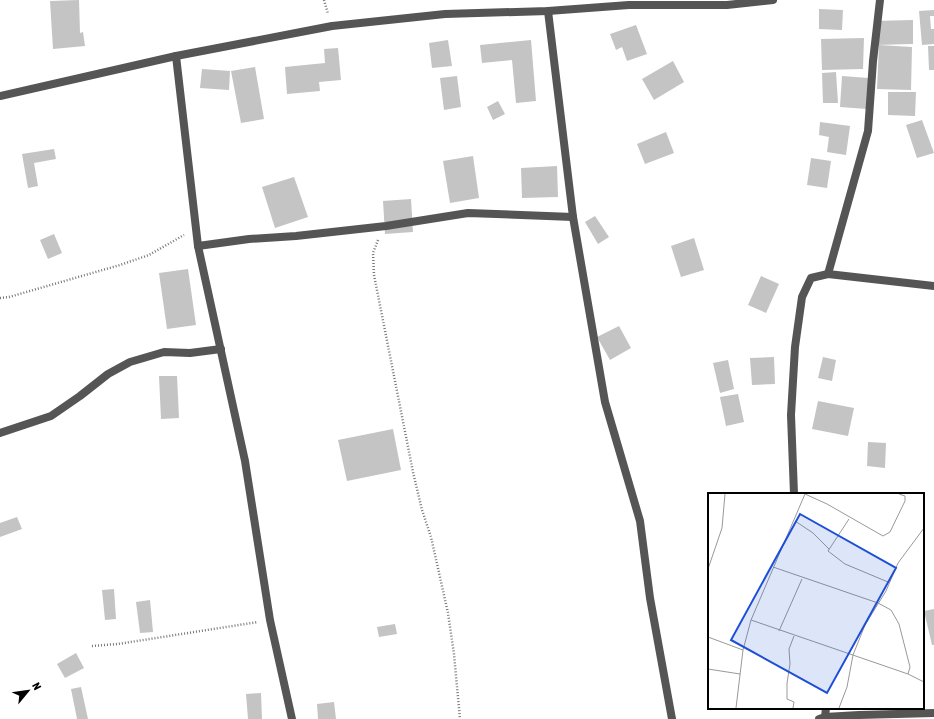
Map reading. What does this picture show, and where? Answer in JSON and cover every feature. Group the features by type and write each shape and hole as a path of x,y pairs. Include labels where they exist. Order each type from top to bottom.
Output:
{"street":[{"path":"0,96 176,56 332,26 445,14 548,11 629,5 727,5 773,0"},
{"path":"828,274 868,131 872,61 880,0"},
{"path":"548,11 573,217 605,402 640,521 650,598 672,719"},
{"path":"176,56 198,246 245,460 270,620 292,719"},
{"path":"198,246 248,239 296,236 386,226 468,213 573,217"},
{"path":"794,493 791,415 795,347 802,297 811,278 828,274 934,286"},
{"path":"0,433 51,416 108,374 130,362 164,352 190,353 221,348"},
{"path":"822,718 934,713"}],"path":[{"path":"386,226 378,237 372,253 374,275 413,472 422,510 431,537 448,612 454,654 460,719"},
{"path":"0,298 9,297 120,265 149,255 196,229"},
{"path":"92,646 118,644 270,620"}],"building":[{"path":"79,0 80,33 83,32 85,46 53,49 50,1"},
{"path":"819,9 843,10 842,30 819,29"},
{"path":"934,10 934,16 930,16 931,29 934,29 934,44 922,45 919,11"},
{"path":"913,20 913,44 875,45 874,21"},
{"path":"636,25 647,54 627,61 622,47 616,50 610,34"},
{"path":"864,38 863,69 822,70 821,39"},
{"path":"448,40 452,66 432,68 429,43"},
{"path":"531,40 536,101 516,103 512,60 482,63 480,45"},
{"path":"879,45 912,47 911,90 877,89"},
{"path":"928,46 934,46 934,70 929,70"},
{"path":"338,48 341,80 319,82 320,91 287,94 285,67 325,63 324,49"},
{"path":"673,61 684,82 654,100 642,79"},
{"path":"255,67 264,119 241,123 231,71"},
{"path":"202,69 230,71 229,90 200,88"},
{"path":"836,72 838,103 823,103 822,73"},
{"path":"457,76 461,107 444,110 440,78"},
{"path":"842,76 869,78 867,109 840,107"},
{"path":"888,92 916,92 915,116 888,115"},
{"path":"498,101 505,114 493,120 487,107"},
{"path":"922,120 934,153 917,158 906,125"},
{"path":"820,122 850,126 846,155 827,152 829,137 819,135"},
{"path":"666,132 674,153 645,164 637,144"},
{"path":"54,149 56,159 34,163 38,186 28,188 22,154"},
{"path":"473,156 479,198 450,203 443,161"},
{"path":"811,158 831,161 827,188 807,185"},
{"path":"557,166 558,197 522,198 521,168"},
{"path":"294,177 308,217 275,228 262,187"},
{"path":"411,199 413,232 385,234 383,201"},
{"path":"595,216 609,237 598,244 585,222"},
{"path":"54,234 62,253 48,259 40,240"},
{"path":"694,238 704,270 681,277 671,246"},
{"path":"188,269 196,325 167,329 159,273"},
{"path":"761,276 779,284 766,313 748,305"},
{"path":"619,326 631,348 610,360 597,337"},
{"path":"774,357 775,384 752,385 750,358"},
{"path":"823,357 836,360 832,381 818,378"},
{"path":"728,360 734,389 720,393 713,363"},
{"path":"159,376 177,376 179,418 161,419"},
{"path":"738,394 744,422 726,426 720,397"},
{"path":"818,401 854,408 848,436 812,429"},
{"path":"393,429 401,470 347,481 338,440"},
{"path":"868,442 886,443 885,468 867,466"},
{"path":"17,517 22,529 0,537 0,523"},
{"path":"114,589 116,619 105,620 102,590"},
{"path":"150,600 153,632 140,633 136,602"},
{"path":"934,609 934,645 932,645 924,611"},
{"path":"395,624 397,634 379,637 377,627"},
{"path":"76,653 84,668 65,678 57,664"},
{"path":"81,687 88,719 77,719 71,689"},
{"path":"261,693 262,719 248,719 246,694"},
{"path":"334,702 336,719 318,719 317,704"}]}
